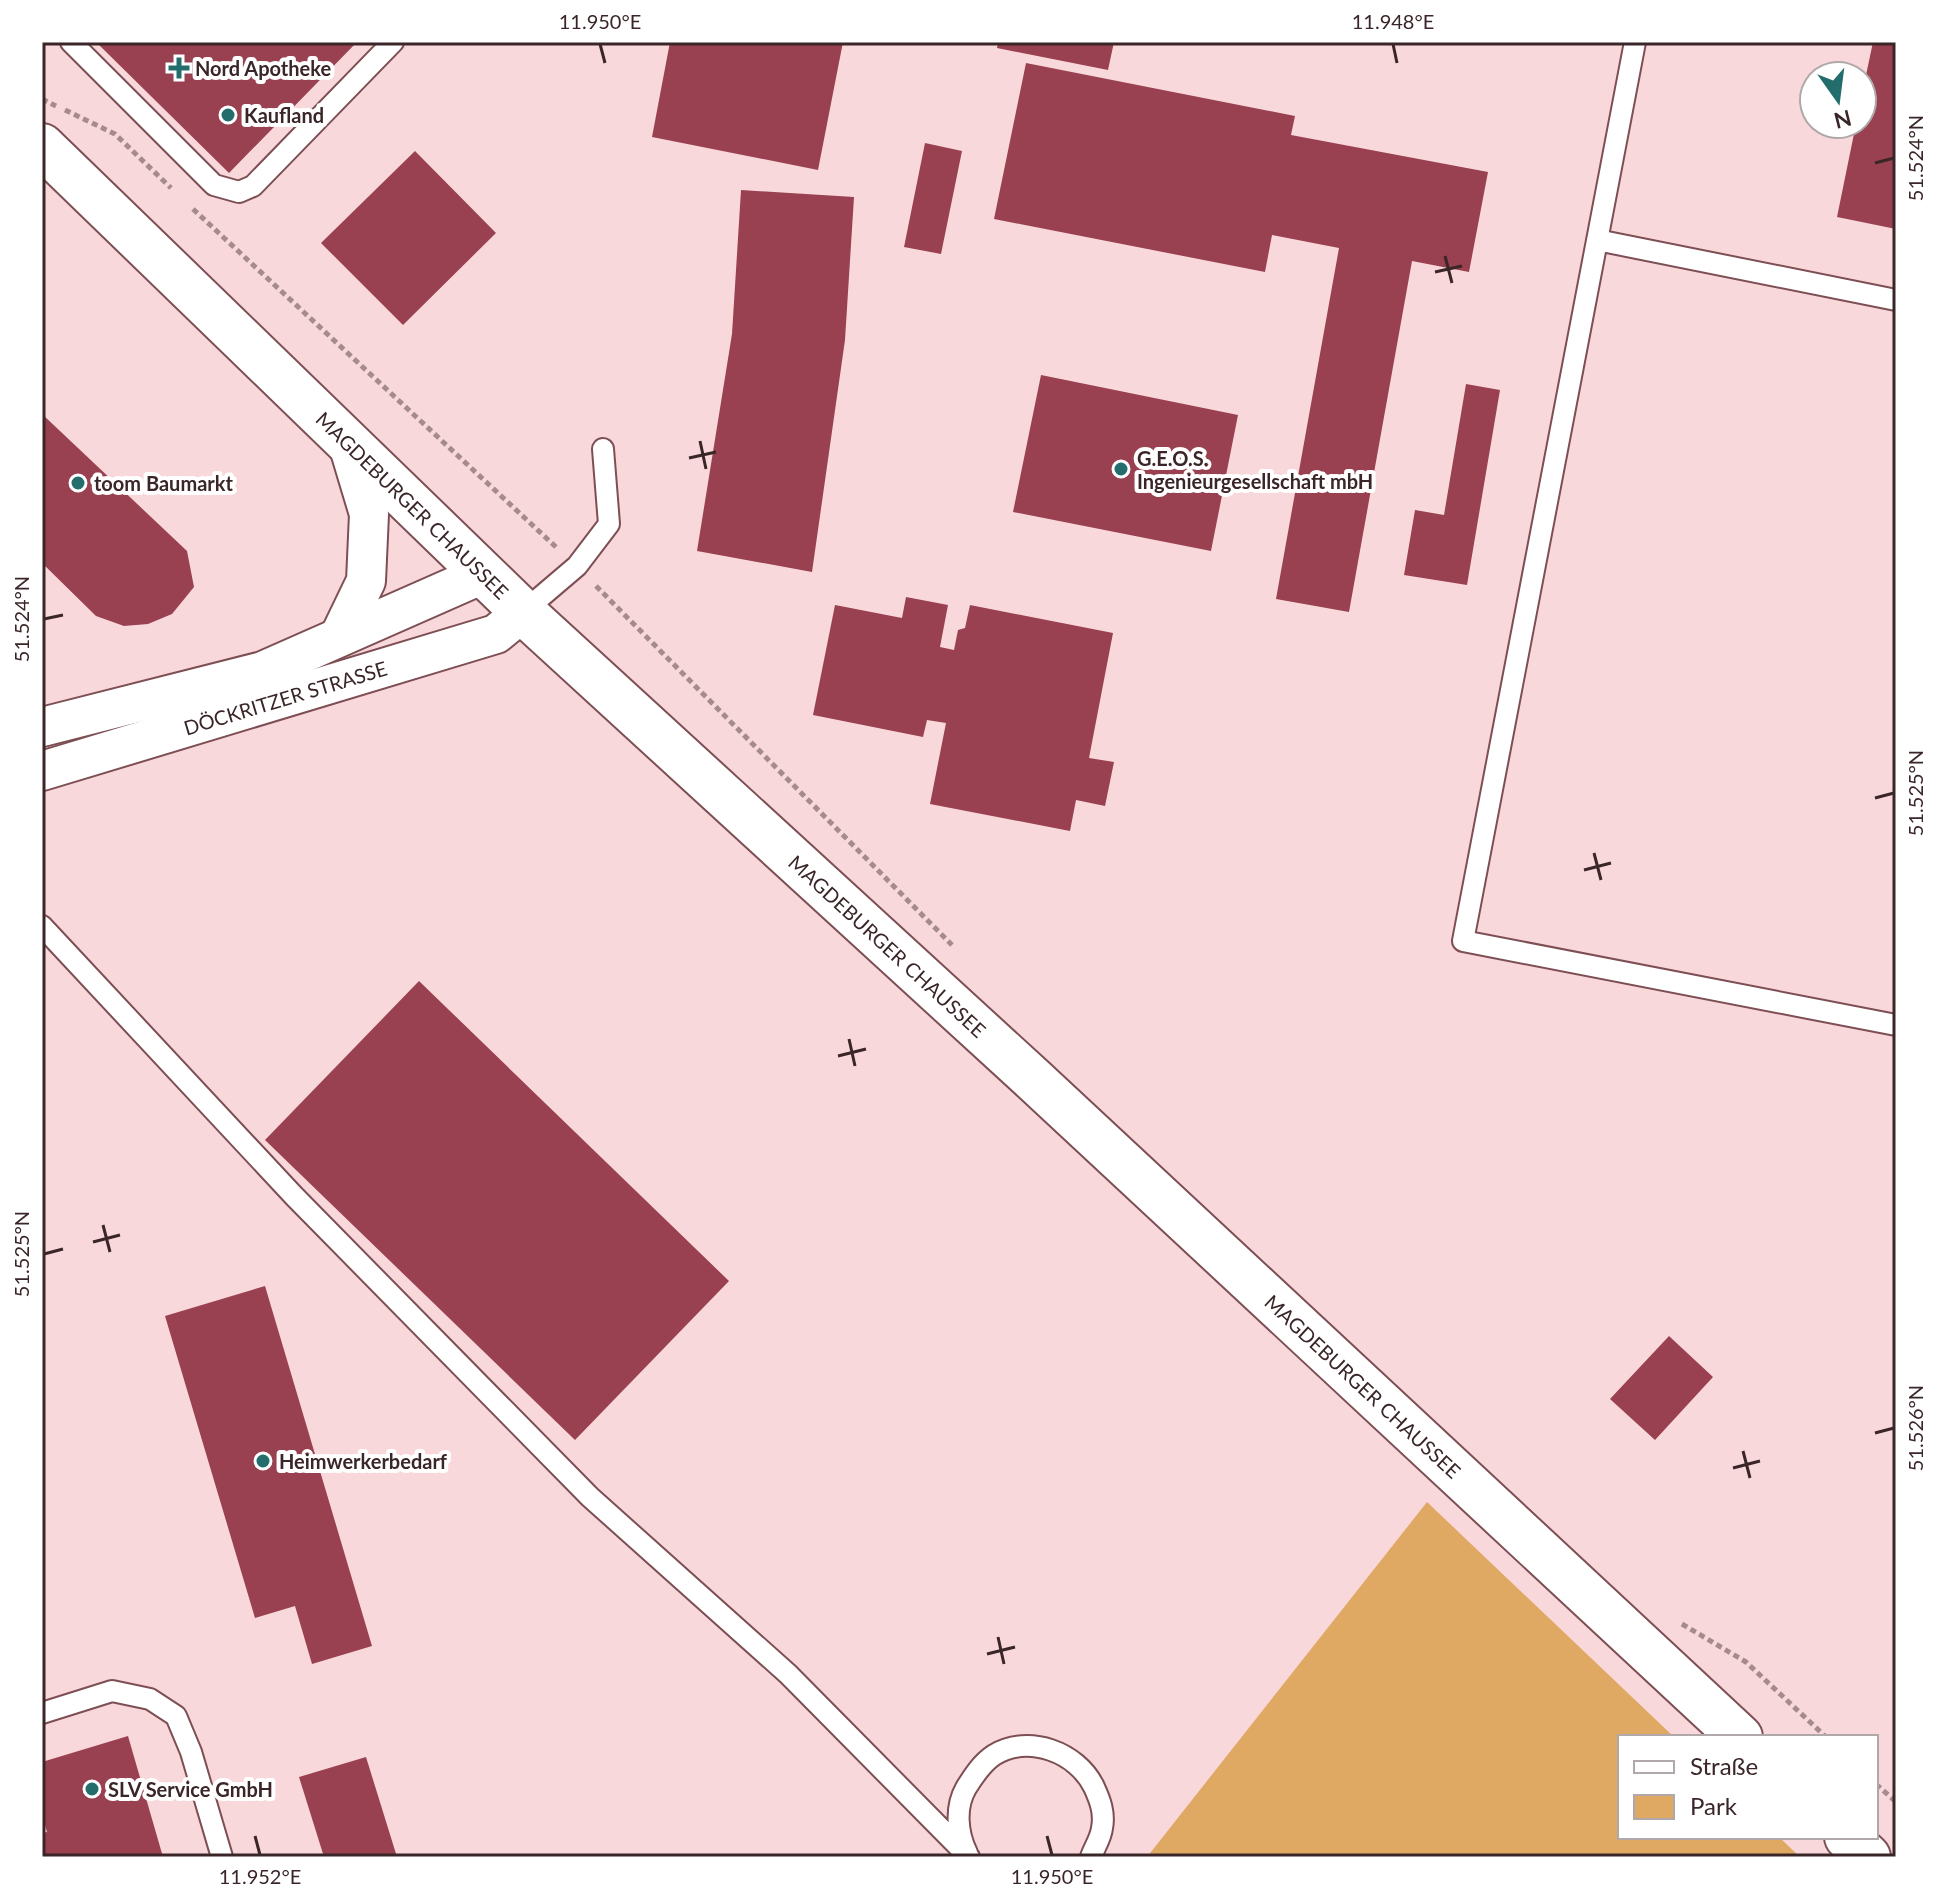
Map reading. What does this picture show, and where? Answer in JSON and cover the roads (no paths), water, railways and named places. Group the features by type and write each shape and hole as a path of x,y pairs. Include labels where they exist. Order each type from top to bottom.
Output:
{"main road":[{"name":"MAGDEBURGER CHAUSSEE","path":"42,146 523,612 1033,1079 1738,1735"},
{"path":"1849,1839 1868,1857"}],"street":[{"name":"DÖCKRITZER STRASSE","path":"339,637 366,581 369,514 348,444"},
{"name":"DÖCKRITZER STRASSE","path":"42,727 263,671 483,574"},
{"name":"DÖCKRITZER STRASSE","path":"42,771 496,634 523,612"}],"lane":[{"path":"71,42 214,185 239,192 253,186 393,42"},
{"path":"1635,42 1463,941 1896,1025"},
{"path":"1597,240 1896,300"},
{"path":"523,612 577,566 609,524 603,449"},
{"path":"42,926 294,1196 579,1486 788,1674 969,1857 958,1820 962,1795 976,1771 995,1755 1012,1748 1037,1746 1067,1755 1087,1771 1102,1804 1102,1830 1091,1857"},
{"path":"42,1713 112,1691 150,1699 176,1716 191,1752 222,1857"}],"place":[{"name":"Nord Apotheke","path":"179,68"},
{"name":"Kaufland","path":"228,115"},
{"name":"G.E.O.S. Ingenieurgesellschaft mbH","path":"1121,469"},
{"name":"toom Baumarkt","path":"78,483"},
{"name":"Heimwerkerbedarf","path":"263,1461"},
{"name":"SLV Service GmbH","path":"92,1789"}]}
